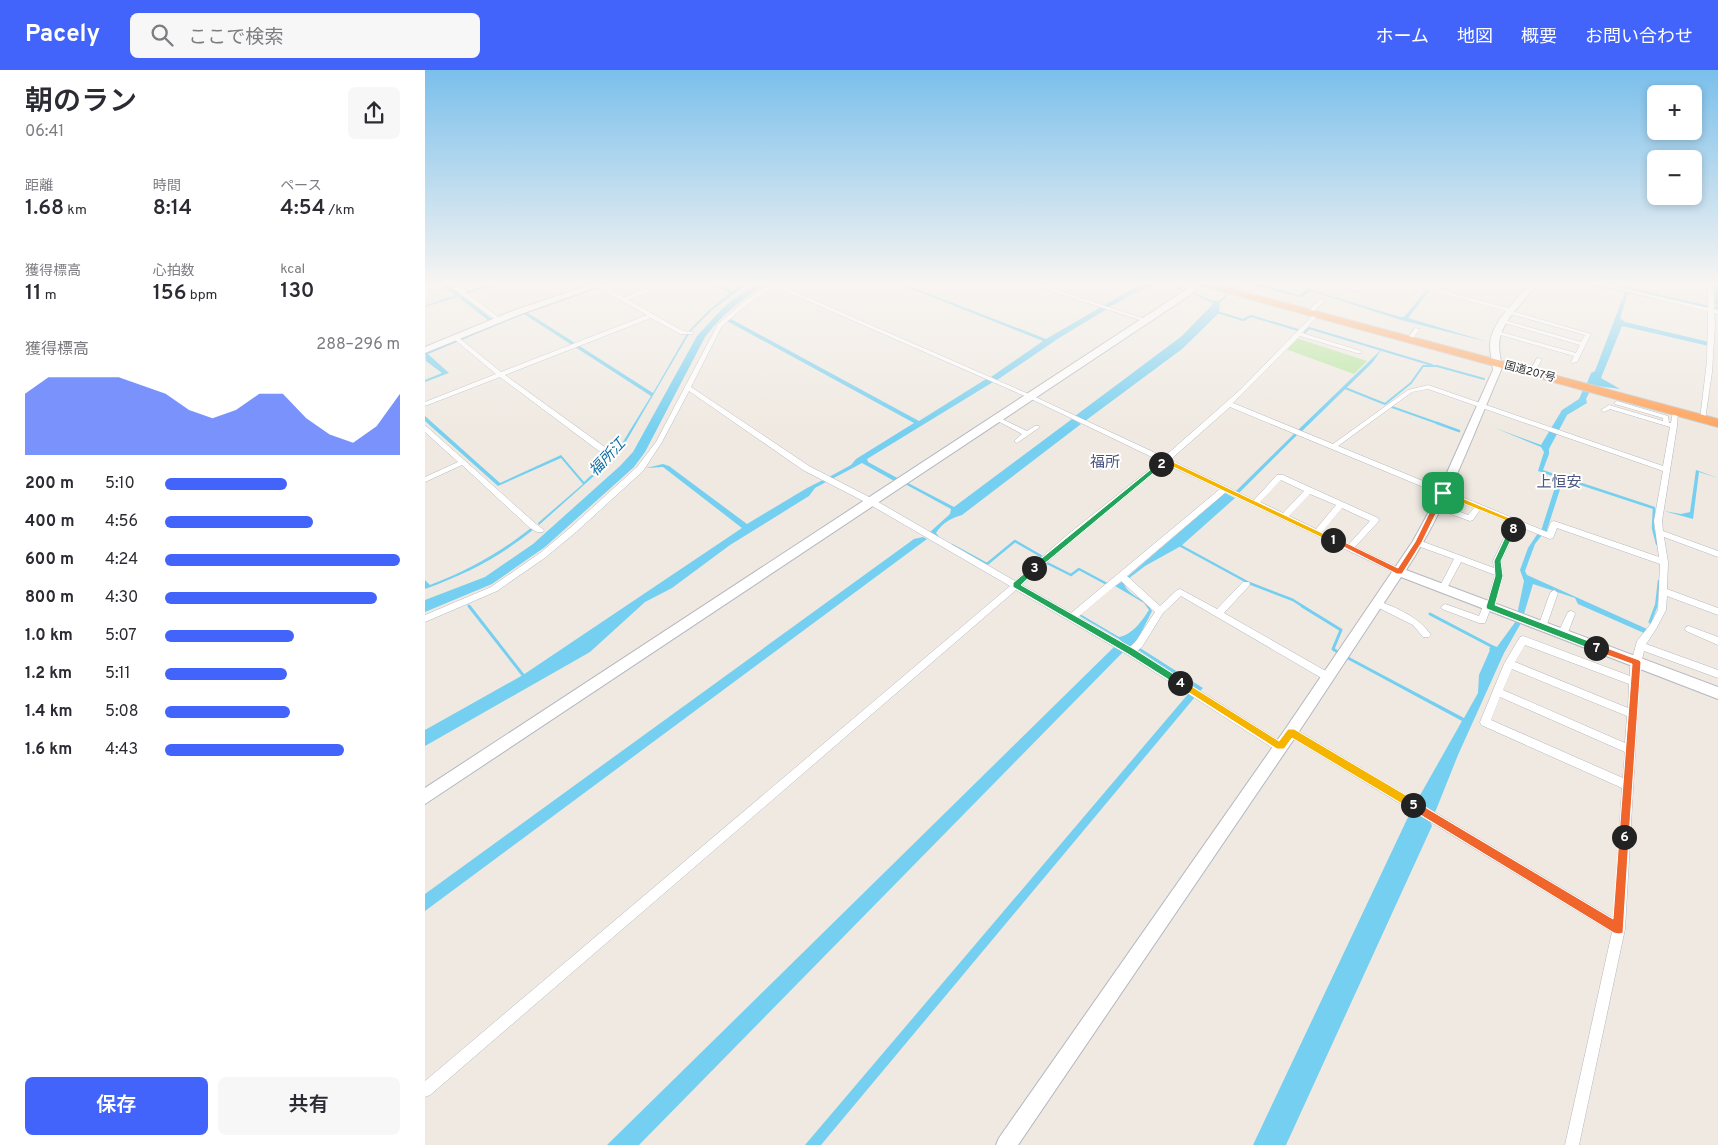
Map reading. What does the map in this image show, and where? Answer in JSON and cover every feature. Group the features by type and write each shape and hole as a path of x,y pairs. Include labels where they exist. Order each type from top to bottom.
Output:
{"highway":[{"name":"国道207号","path":"1385,332 1533,373 1617,403 1676,412 1718,424"}],"street":[{"path":"425,350 458,340 474,332"},
{"path":"425,404 609,332"},
{"path":"680,332 691,334"},
{"path":"425,619 494,588 543,554 573,530 640,470 659,442 716,332"},
{"path":"886,332 1029,396 1400,572 1718,693"},
{"path":"425,798 1126,332"},
{"path":"1410,339 1415,332"},
{"path":"1541,332 1583,344"},
{"path":"1574,362 1588,334 1582,332"},
{"path":"1703,419 1710,384 1712,332"},
{"path":"1006,1145 1400,572 1437,506 1497,370 1495,348 1497,333 1578,355"},
{"path":"425,1090 1016,585 1047,556 1165,460 1229,404 1299,334 1359,352"},
{"path":"458,340 610,455"},
{"path":"1533,373 1539,359"},
{"path":"1333,447 1410,391 1428,387 1667,470"},
{"path":"688,388 806,468 1073,617 1280,746"},
{"path":"1604,410 1617,403 1670,425"},
{"path":"1229,404 1550,536 1555,524 1664,562"},
{"path":"1572,1145 1619,929 1636,662 1640,646 1662,610 1664,562 1659,532 1659,512 1667,470 1670,425 1676,412"},
{"path":"996,418 1027,434"},
{"path":"1017,441 1037,427"},
{"path":"425,428 533,526 540,530"},
{"path":"425,480 463,462"},
{"path":"1255,503 1280,477 1375,520 1350,548"},
{"path":"1073,617 1225,489"},
{"path":"1284,517 1309,490"},
{"path":"1317,532 1341,505"},
{"path":"1437,506 1470,518 1478,507"},
{"path":"1445,607 1482,621 1499,574 1497,561 1516,522"},
{"path":"1659,532 1718,554"},
{"path":"1418,542 1499,574"},
{"path":"1443,588 1459,558"},
{"path":"1122,577 1160,611"},
{"path":"1218,613 1246,584"},
{"path":"1664,591 1718,612"},
{"path":"1131,652 1139,644 1160,611 1180,592 1328,677"},
{"path":"1542,627 1554,593"},
{"path":"1377,604 1415,623 1426,636"},
{"path":"1562,635 1571,614"},
{"path":"1689,629 1718,641"},
{"path":"1627,785 1485,722 1509,664 1523,640 1634,682"},
{"path":"1640,646 1718,674"},
{"path":"1509,664 1632,714"},
{"path":"1498,692 1629,749"},
{"path":"1291,732 1619,929"}],"green space":[{"path":"1293,337 1367,361 1354,374 1283,348"}],"water":[{"path":"475,332 480,332 428,354 449,373 425,382 425,380 442,373 426,361 425,352"},
{"path":"552,332 558,332 653,393 688,332 690,332 621,450 539,525 538,523 583,484 561,458 498,486 425,421 425,416 500,483 561,455 584,482 618,450 651,396"},
{"path":"701,332 709,332 645,452 634,467 545,547 492,584 425,612 425,600 485,577 533,544 620,466 633,452"},
{"path":"747,332 755,332 919,421 986,379 993,382 867,459 868,462 901,480 896,482 862,463 832,479 829,477 851,465 856,459 914,423"},
{"path":"1021,332 1028,332 1046,339 1058,332 1069,332 997,380 991,377 1043,341"},
{"path":"1186,332 1199,332 1182,349 1085,421 1075,416"},
{"path":"1449,332 1455,332 1488,342"},
{"path":"1610,332 1620,332 1601,378 1620,389 1587,383 1591,373 1595,371"},
{"path":"1649,332 1668,332 1709,342 1709,346"},
{"path":"1382,349 1372,363 1301,432 1298,430"},
{"path":"1583,390 1590,391 1586,399 1587,403 1567,415 1549,449 1543,470 1569,479 1569,481 1563,480 1546,533 1541,531 1558,478 1538,471 1544,452 1541,447 1495,428 1541,445 1562,410 1579,399"},
{"path":"1072,419 1081,424 962,515 944,524 936,533 940,538 929,533 950,514 951,509 905,484 908,483 954,507"},
{"path":"1295,433 1298,434 1239,493 1235,492"},
{"path":"663,464 669,466 747,524 807,488 823,480 826,482 815,488 809,496 730,545 672,588 645,602 590,652 425,746 425,730 523,675 742,528 663,467 646,468"},
{"path":"1696,470 1718,478 1699,472 1693,519 1664,511 1681,514 1690,512"},
{"path":"1225,493 1235,498 1181,546 1145,566 1128,579 1126,578"},
{"path":"531,528 534,529 495,557 469,571 425,589 425,580 430,585 458,573 495,554"},
{"path":"1538,533 1542,535 1535,544 1525,571 1527,575 1647,629 1644,633 1578,604 1575,598 1533,584 1523,617 1517,615 1524,581 1520,570 1528,548"},
{"path":"923,537 927,539 425,911 425,894 914,539"},
{"path":"1123,581 1128,590 1145,602 1152,611 1135,645 1127,647 1119,639 1078,615 1080,614 1119,637 1132,630 1140,623 1149,610 1144,603 1115,586"},
{"path":"1516,621 1521,623 1504,653 1458,755 1436,810 1430,820 1432,826 1286,1145 1253,1145 1410,813 1462,721 1347,659 1349,657 1464,718 1478,693 1479,675 1489,649 1492,645 1497,647"},
{"path":"1114,647 1123,652 639,1145 607,1145"},
{"path":"1140,648 1203,688 1199,692 1193,686 1138,650"},
{"path":"1189,693 1195,697 821,1145 805,1145"}],"waterway":[{"path":"1323,332 1432,365"},
{"path":"1345,388 1385,404 1411,383 1423,366 1437,366 1484,379"},
{"path":"1392,407 1440,424"},
{"path":"1437,423 1459,431"},
{"path":"1569,480 1654,508 1653,528 1657,544"},
{"path":"952,545 987,564 1015,541 1041,556"},
{"path":"1181,546 1249,583 1293,600 1304,607"},
{"path":"1045,562 1071,575 1079,569 1107,584"},
{"path":"1656,607 1659,581"},
{"path":"469,606 523,675"},
{"path":"1302,606 1341,630 1333,649 1339,653"},
{"path":"1650,622 1656,606"},
{"path":"1430,614 1491,646"}],"district":[{"name":"福所","path":"1105,463"},
{"name":"上恒安","path":"1559,483"}],"route":[{"path":"1165,460 1400,572 1443,493 1516,522 1497,561 1499,576 1490,607 1636,662 1619,929 1291,732 1280,746 1131,652 1016,585 1047,556 1165,460"}],"water label":[{"name":"福所江","path":"608,458"}]}
